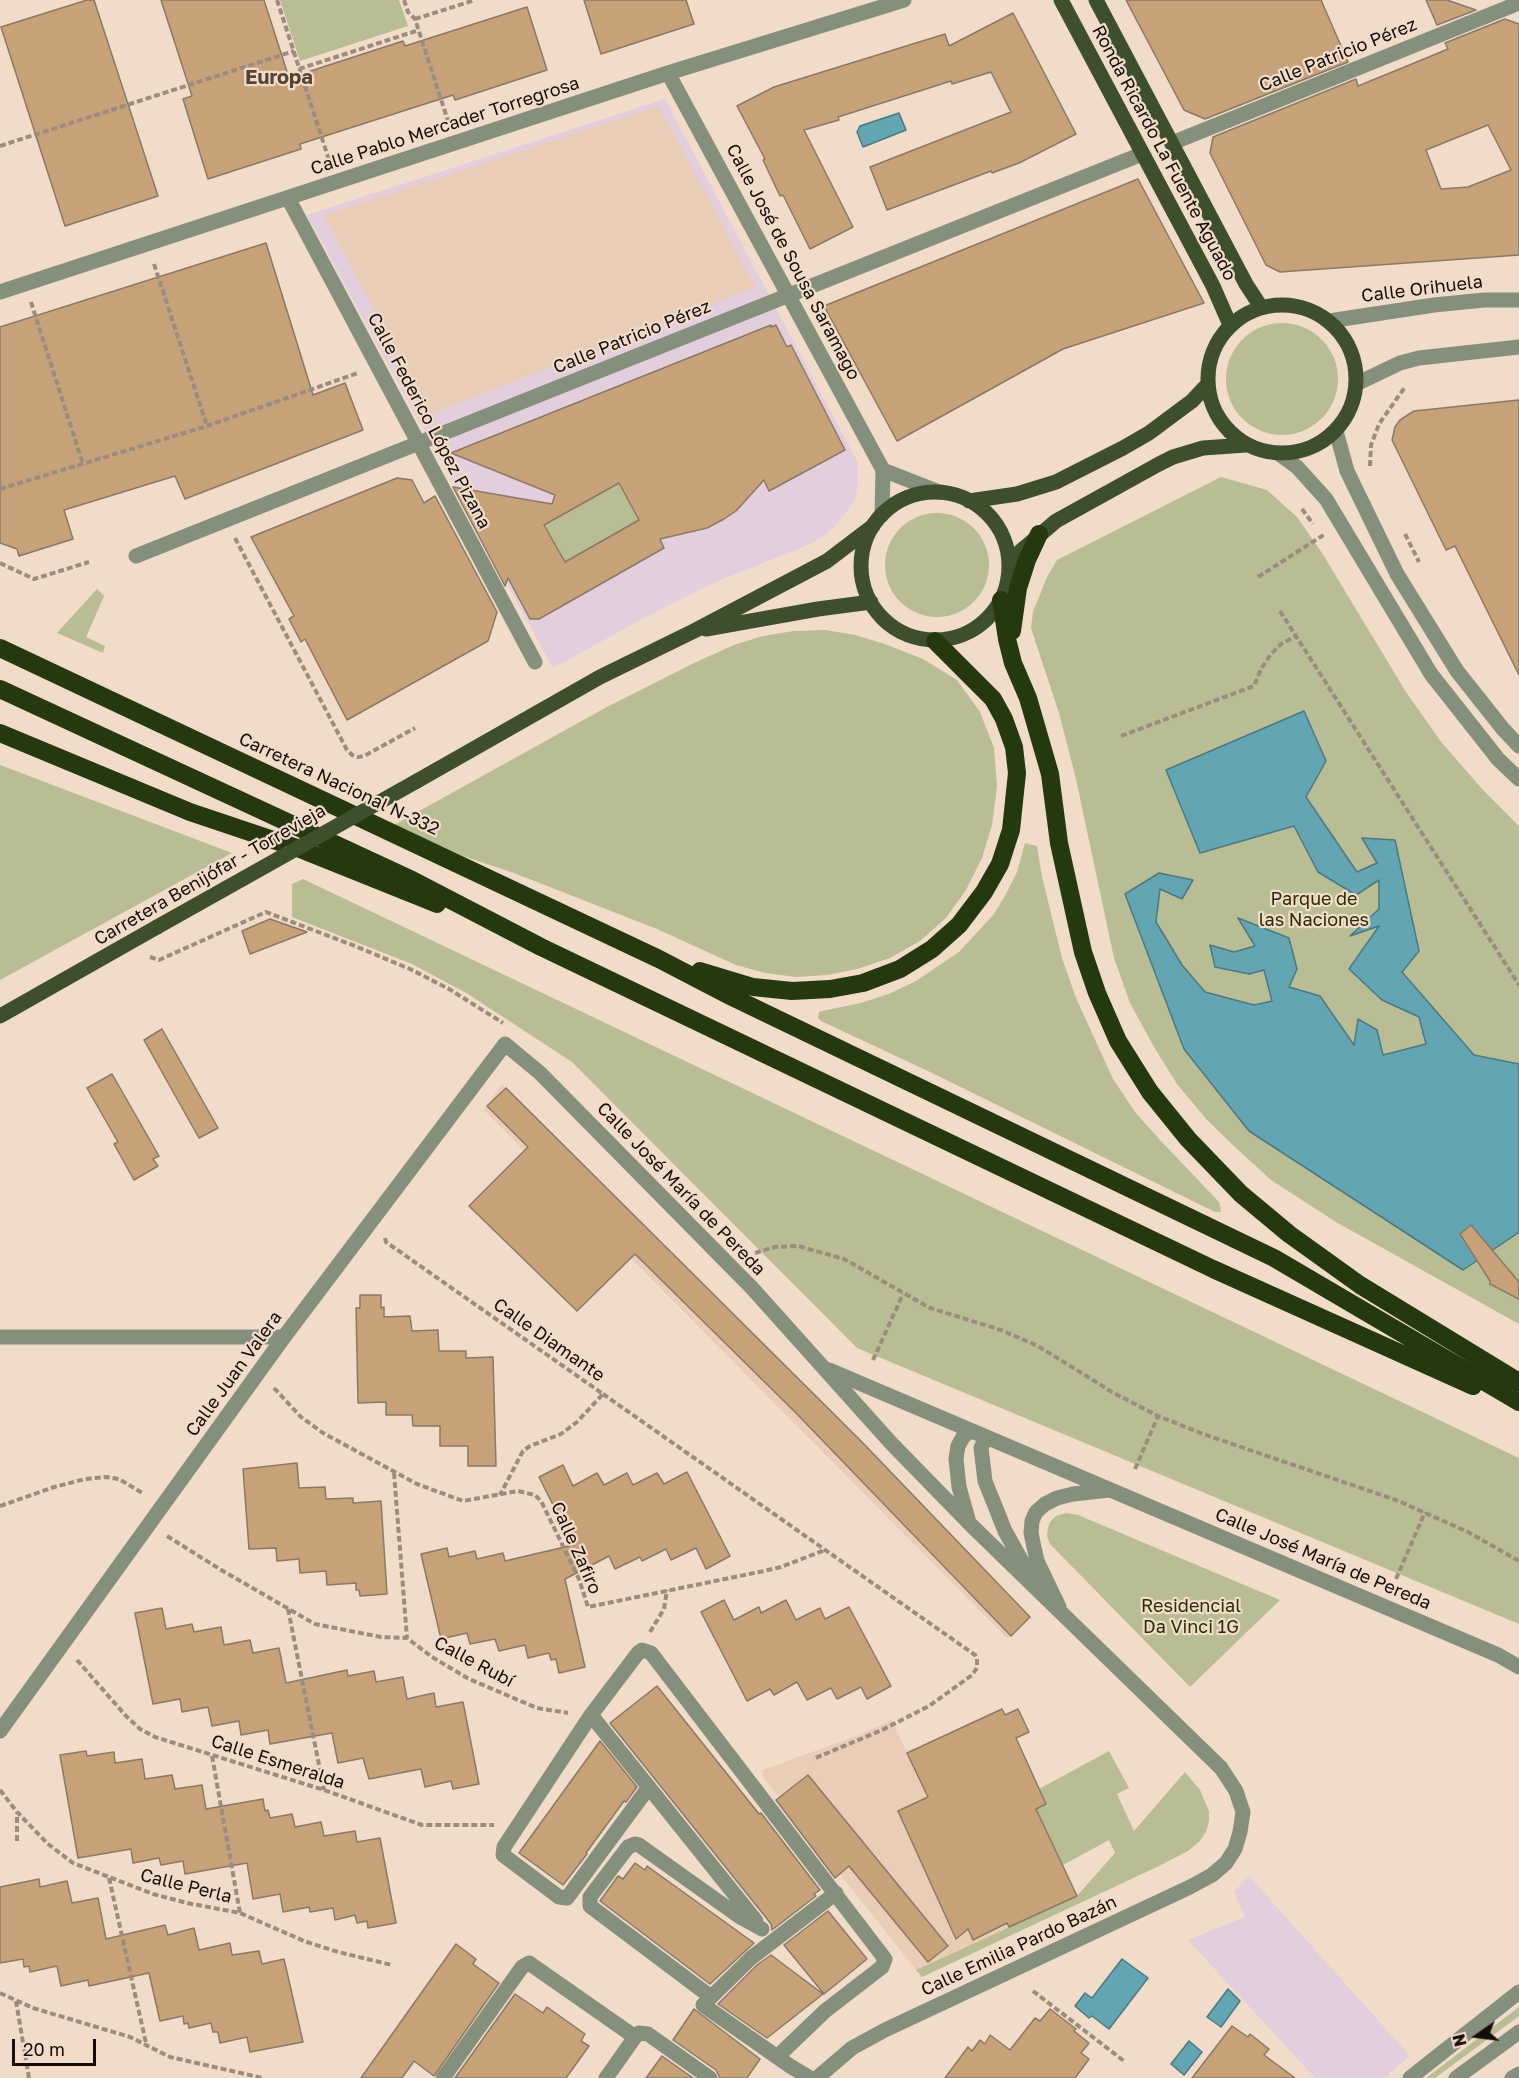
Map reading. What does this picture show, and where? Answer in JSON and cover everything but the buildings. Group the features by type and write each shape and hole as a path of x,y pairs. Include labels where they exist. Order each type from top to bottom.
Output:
{"highway":[{"path":"1013,663 1013,616 1018,588 1039,534"},
{"path":"1001,600 1013,663 1028,698 1050,774 1059,843 1083,952 1097,993 1118,1041 1150,1092 1188,1139 1241,1194 1289,1234 1360,1285 1519,1382"},
{"path":"659,959 753,987 792,991 830,989 863,983 900,969 932,949 959,925 984,892 1000,864 1011,830 1017,773 1014,747 1004,719 993,699 935,640"},
{"name":"Carretera Nacional N-332","path":"0,648 659,959"},
{"path":"0,688 412,880 541,947 1213,1269 1519,1407"},
{"path":"0,734 190,812 300,849 541,947"},
{"path":"659,959 732,997 1274,1258 1519,1402"}],"main road":[{"name":"Ronda Ricardo La Fuente Aguado","path":"1061,0 1223,306 1230,325"},
{"name":"Ronda Ricardo La Fuente Aguado","path":"1096,0 1246,284 1261,307"},
{"path":"1279,304 1297,306 1314,311 1329,321 1342,334 1351,349 1356,366 1356,384 1350,409 1336,431 1310,449 1279,454 1246,445 1227,429 1213,408 1208,384 1209,362 1217,342 1230,325 1244,314 1261,307 1279,304"},
{"path":"969,501 1017,494 1056,482 1123,448 1179,412 1208,384"},
{"path":"1009,561 1056,521 1173,457 1203,448 1246,445"},
{"path":"939,492 969,501 993,520 1006,546 1009,575 1001,600 981,625 951,639 920,639 905,634 891,626 880,615 864,588 862,556 866,540 877,520 894,505 908,497 939,492"},
{"name":"Carretera Benijófar - Torrevieja","path":"0,1016 600,677 694,631 827,561 877,520"},
{"name":"Carretera Benijófar - Torrevieja","path":"694,631 871,602"}],"street":[{"name":"Calle Pablo Mercader Torregrosa","path":"0,292 668,74 904,0"},
{"name":"Calle Patricio Pérez","path":"1172,143 1519,3"},
{"name":"Calle José de Sousa Saramago","path":"668,74 883,470 877,520"},
{"name":"Calle Patricio Pérez","path":"136,556 1142,154"},
{"name":"Calle Federico López Pizana","path":"288,198 536,662"},
{"name":"Calle Orihuela","path":"1329,321 1434,305 1484,300 1519,300"},
{"path":"1356,384 1400,363 1419,358 1519,346"},
{"path":"1336,431 1347,471 1398,574 1457,671 1519,746"},
{"path":"1279,454 1297,467 1326,499 1431,674 1498,759 1519,779"},
{"path":"883,470 939,492"},
{"name":"Calle Juan Valera","path":"0,1731 284,1337 505,1044"},
{"name":"Calle José María de Pereda","path":"505,1044 540,1073 744,1280 891,1443 970,1525 1221,1768 1236,1791 1243,1812 1235,1849"},
{"path":"0,1337 284,1337"},
{"name":"Calle José María de Pereda","path":"823,1368 1498,1655 1519,1667"},
{"name":"Calle José María de Pereda","path":"970,1431 958,1446 956,1459 958,1487 970,1525"},
{"name":"Calle José María de Pereda","path":"986,1437 981,1448 985,1481 994,1506 1042,1596"},
{"name":"Calle José María de Pereda","path":"1065,1617 1037,1561 1030,1533 1032,1521 1036,1512 1056,1498 1110,1490"},
{"path":"649,1787 567,1898 560,1897 503,1855 504,1847 591,1715 638,1653 642,1650 651,1653 883,1955 884,1964 825,2011 777,2057"},
{"path":"591,1715 773,1941"},
{"path":"711,1996 590,1906 590,1897 628,1847 631,1844 639,1845 740,1917 762,1929"},
{"name":"Calle Emilia Pardo Bazán","path":"818,2078 852,2048 885,2030 1212,1875 1226,1863 1235,1849"},
{"path":"810,2078 703,2005 739,1969 836,1893"},
{"path":"443,2078 525,1964 533,1965 635,2037"},
{"path":"1410,2078 1519,1992"},
{"path":"606,2078 639,2032 648,2034 710,2078"},
{"path":"1455,2078 1519,2032"},
{"path":"1512,2078 1519,2074"}],"path":[{"path":"277,0 330,164"},
{"path":"404,0 408,12 415,19 450,125"},
{"path":"415,19 475,0"},
{"path":"299,69 419,30"},
{"path":"0,146 294,51"},
{"path":"153,263 207,426"},
{"path":"31,302 83,464"},
{"path":"0,489 207,426 358,373"},
{"path":"1372,472 1371,445 1379,424 1405,387"},
{"path":"1258,577 1322,536 1302,509"},
{"path":"1402,531 1419,562"},
{"path":"234,536 347,750 352,755 364,756 414,728"},
{"path":"0,563 34,579 89,562"},
{"path":"1280,611 1519,985"},
{"path":"1121,736 1254,686 1270,654 1281,644 1296,636"},
{"path":"150,957 159,960 266,912 410,969 449,989 509,1027"},
{"name":"Calle Diamante","path":"386,1242 603,1394 578,1422 561,1434 523,1451 500,1495"},
{"path":"755,1253 764,1249 786,1246 816,1250 844,1259 903,1294 947,1315 1020,1337 1112,1392 1158,1416 1203,1434 1361,1487 1425,1512 1468,1532 1519,1561"},
{"path":"873,1360 903,1294"},
{"name":"Calle Zafiro","path":"278,1391 301,1417 323,1433 394,1472 439,1493 464,1501 518,1491 535,1495 541,1501 579,1579 588,1607 667,1590"},
{"path":"603,1394 975,1655 978,1664 972,1675 914,1715 813,1759"},
{"path":"1135,1469 1158,1416"},
{"path":"394,1472 407,1638"},
{"path":"0,1506 60,1485 106,1477 119,1479 150,1499"},
{"path":"1396,1579 1425,1512"},
{"name":"Calle Rubí","path":"170,1538 315,1624 381,1637 407,1638 450,1668 519,1701 537,1708 575,1714"},
{"path":"642,1650 645,1638 666,1604 667,1590 764,1571 825,1550"},
{"path":"288,1609 324,1790"},
{"name":"Calle Esmeralda","path":"80,1664 140,1729 155,1737 324,1790 422,1825 497,1826"},
{"path":"212,1756 240,1914"},
{"name":"Calle Perla","path":"0,1790 17,1812 48,1844 73,1863 153,1894 240,1914 329,1949 392,1965"},
{"path":"17,1812 17,1841"},
{"path":"109,1878 146,2043"},
{"path":"1033,1991 1124,2061"},
{"path":"0,1993 33,2008 146,2043 171,2057 263,2078"},
{"path":"16,2000 29,2078"}],"shaded area":[{"path":"665,99 858,463 857,492 852,504 835,527 813,543 713,583 553,668 307,215"},
{"path":"659,106 756,287 430,414 324,215"},
{"path":"502,1084 841,1422 1030,1617 1008,1639 484,1110"},
{"path":"1002,1709 1005,1714 1018,1709 1029,1732 1016,1738 1029,1793 1077,1896 916,1970 763,1777 763,1770 856,1736 892,1720 907,1753"},
{"path":"1249,1876 1410,2056 1384,2078 1315,2078 1188,1940 1245,1917 1234,1892"}],"green space":[{"path":"280,0 399,0 408,26 300,61"},
{"path":"1282,323 1303,327 1322,339 1334,358 1338,379 1334,400 1322,419 1303,431 1282,435 1261,431 1242,419 1230,400 1226,379 1230,358 1242,339 1261,327"},
{"name":"Parque de las Naciones","path":"1221,477 1267,490 1297,517 1322,553 1406,692 1442,743 1483,790 1519,826 1519,1324 1336,1222 1271,1180 1207,1120 1177,1084 1130,1003 1114,958 1076,779 1059,713 1031,628 1033,612 1047,577 1057,560"},
{"path":"619,483 639,520 565,562 544,525"},
{"path":"937,513 957,517 974,528 985,545 989,565 985,585 974,602 957,613 937,617 917,613 900,602 889,585 885,565 889,545 900,528 917,517"},
{"path":"97,589 104,596 86,637 105,646 103,653 57,633"},
{"path":"825,630 855,635 885,644 923,659 957,680 980,712 994,748 997,787 992,825 982,858 966,890 946,918 920,941 890,958 857,969 827,975 796,977 765,973 736,965 657,929 514,873 463,856 394,825 607,707 694,663 734,645 763,636 794,631"},
{"path":"0,765 232,853 0,980"},
{"path":"1025,843 1037,846 1042,877 1062,958 1076,998 1113,1079 1135,1112 1219,1202 1220,1212 1215,1212 818,1018 819,1012 861,1003 891,993 916,981 959,952 994,914 1017,872"},
{"path":"303,879 1519,1458 1519,1624 857,1348 572,1062 468,994 412,964 292,917 292,884"},
{"name":"Residencial Da Vinci 1G","path":"1066,1513 1078,1515 1280,1600 1190,1687 1050,1544 1047,1536 1050,1522 1056,1516"},
{"path":"1109,1751 1129,1788 1117,1794 1134,1831 1185,1772 1200,1790 1209,1811 1206,1832 1199,1842 1188,1851 1159,1866 922,1977 916,1970 1077,1896 1115,1853 1109,1840 1063,1865 1036,1809 1046,1804 1039,1789"},
{"path":"1519,2007 1519,2016 1435,2078 1426,2078"}],"water":[{"path":"899,113 906,130 863,147 857,132 860,126"},
{"path":"1304,711 1326,761 1306,797 1357,872 1377,863 1362,838 1395,840 1419,951 1402,972 1474,1055 1519,1064 1519,1232 1463,1270 1249,1131 1184,1049 1125,894 1159,873 1193,880 1182,899 1160,889 1156,922 1182,965 1205,992 1254,1005 1272,1001 1264,970 1249,974 1215,967 1210,945 1234,952 1255,946 1238,918 1289,938 1297,969 1289,987 1320,996 1354,1045 1358,1019 1377,1030 1383,1055 1426,1044 1419,1017 1382,1000 1349,969 1379,926 1350,936 1379,909 1379,880 1356,895 1318,872 1294,826 1200,853 1166,770"},
{"path":"1122,1959 1148,1978 1109,2029 1092,2016 1089,2018 1075,2006 1085,1993 1092,1998"},
{"path":"1228,1989 1240,2001 1221,2027 1207,2017"},
{"path":"1189,2041 1202,2052 1184,2075 1171,2064"}],"district":[{"name":"Europa","path":"279,78"}]}
